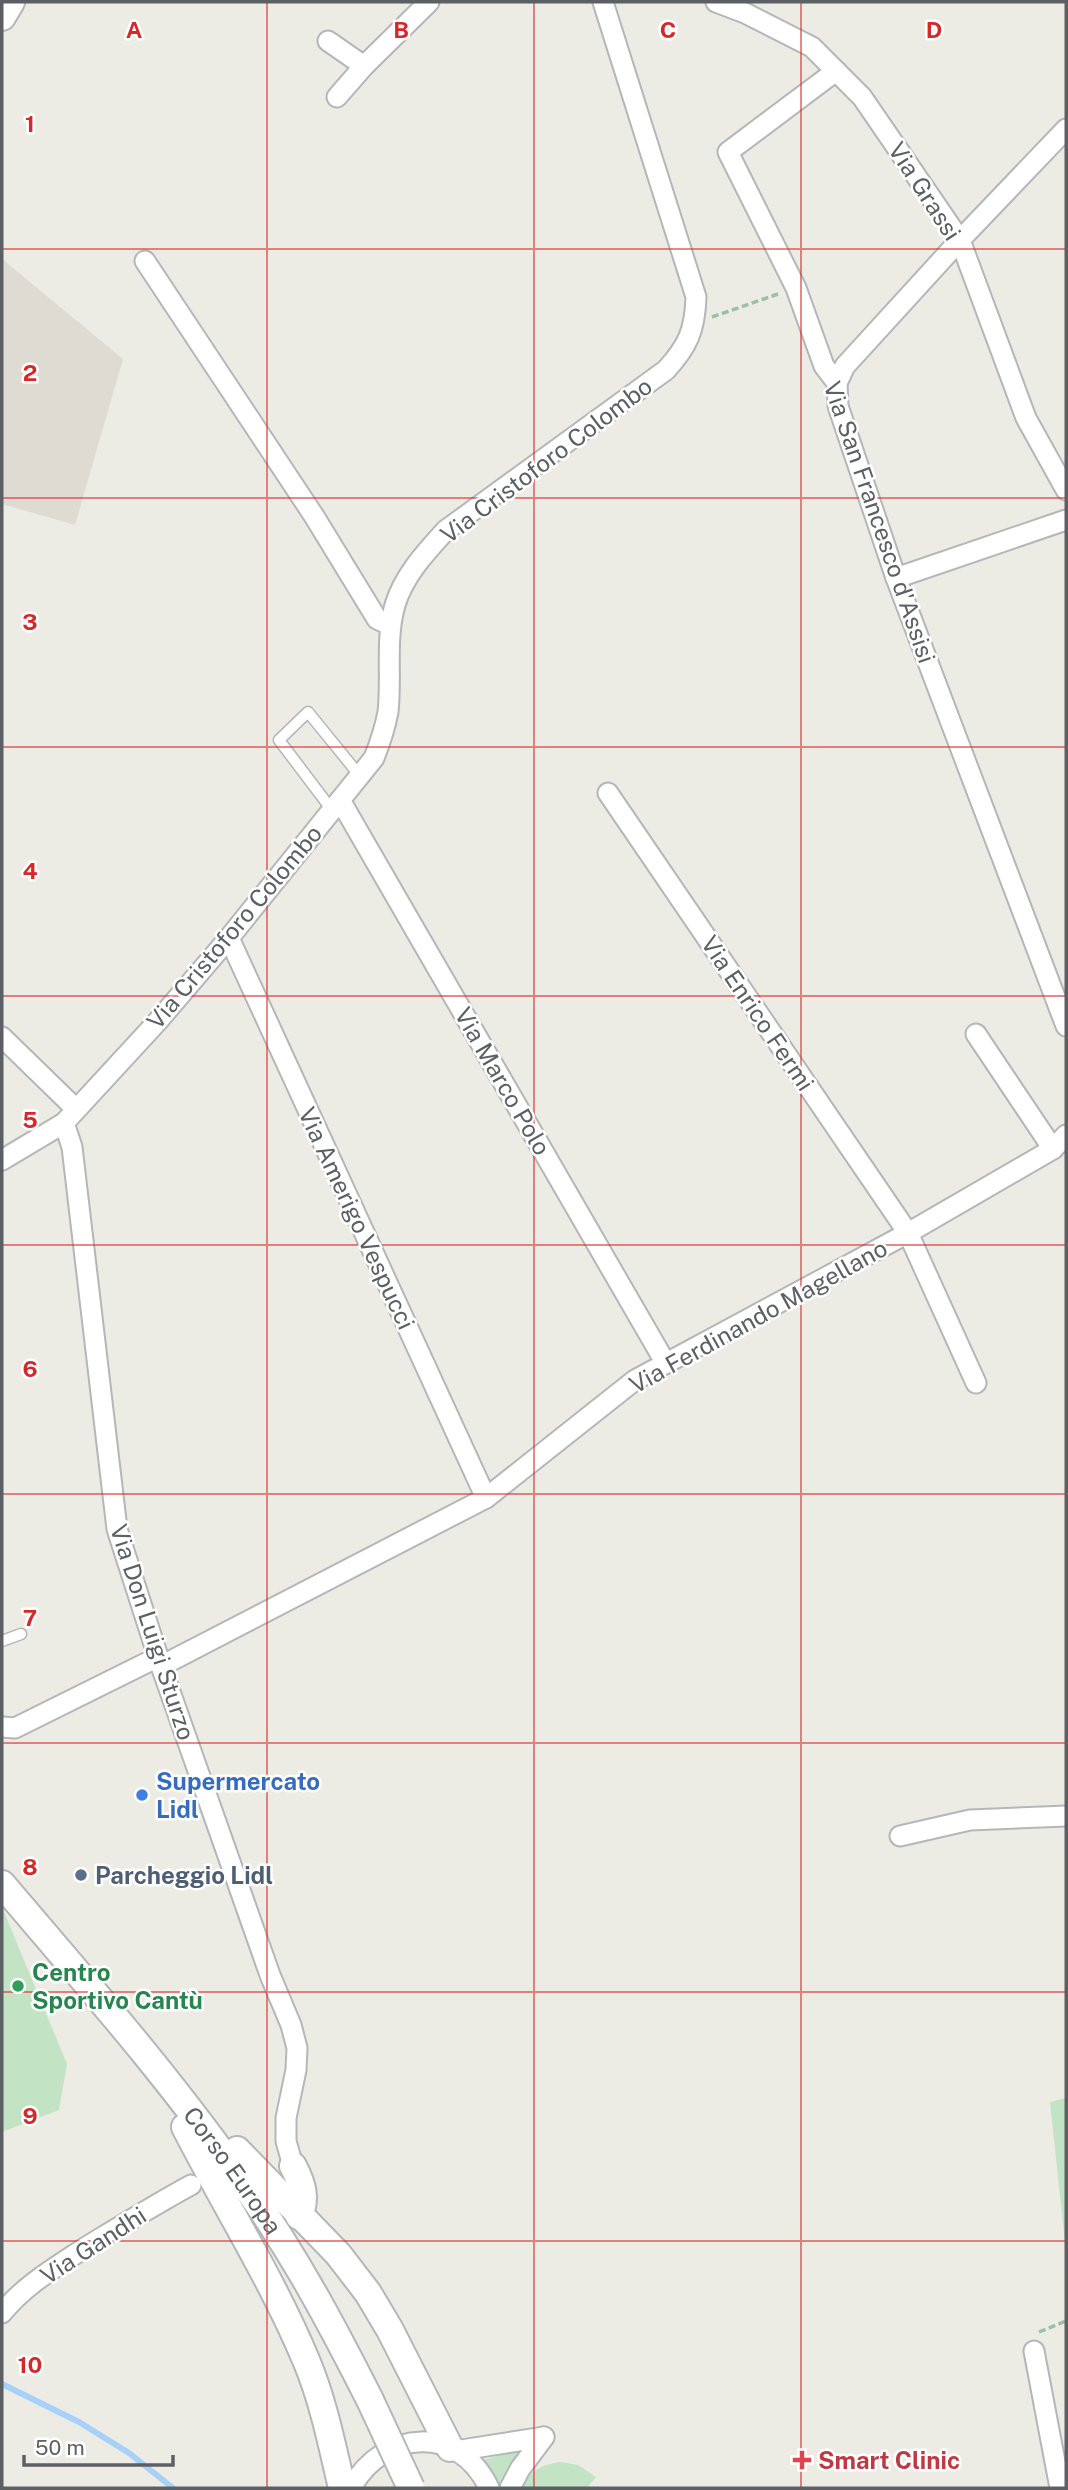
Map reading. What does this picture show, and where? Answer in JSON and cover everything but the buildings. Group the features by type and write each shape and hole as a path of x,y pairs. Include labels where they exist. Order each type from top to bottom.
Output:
{"main road":[{"path":"2,17 11,2"},
{"name":"Corso Europa","path":"2,1884 151,2060 251,2194 286,2247 337,2335 411,2488"},
{"path":"151,2060 201,2180 270,2282 307,2362 331,2440 342,2488"},
{"path":"151,2060 299,2216 338,2253 368,2293 390,2330 452,2449"},
{"path":"293,2166 303,2189 304,2204 299,2216"}],"street":[{"path":"337,97 364,66 429,2"},
{"name":"Via Cristoforo Colombo","path":"2,1160 23,1150 70,1116 158,1021 229,938 374,758 382,739 388,712 390,625 396,602 407,578 446,530 666,370 681,354 690,337 695,318 696,297 603,2"},
{"name":"Via Grassi","path":"716,2 745,13 812,47 862,97 960,240 1026,418 1066,490"},
{"path":"328,41 364,66"},
{"name":"Via San Francesco d'Assisi","path":"836,71 728,152 796,288 824,366 837,383 838,406 896,578 1066,1026"},
{"path":"837,383 845,366 1066,129"},
{"path":"145,261 314,516 377,619 390,625"},
{"path":"896,578 1066,520"},
{"name":"Via Enrico Fermi","path":"608,793 908,1233 976,1383"},
{"name":"Via Marco Polo","path":"336,805 665,1362"},
{"name":"Via Amerigo Vespucci","path":"229,938 486,1498"},
{"path":"976,1034 1060,1142"},
{"path":"2,1037 70,1116"},
{"name":"Via Don Luigi Sturzo","path":"70,1116 117,1529 159,1661 270,1975 291,2025 297,2048 296,2070 286,2118 286,2141 293,2166"},
{"name":"Via Ferdinando Magellano","path":"2,1727 15,1728 159,1661 486,1498 635,1380 908,1233 1060,1142"},
{"path":"900,1836 970,1821 1066,1816"},
{"name":"Via Gandhi","path":"2,2313 15,2297 58,2266 121,2224 201,2180"},
{"path":"1034,2351 1060,2488"},
{"path":"452,2449 544,2437 520,2469 510,2488"},
{"path":"351,2488 375,2457 393,2447 411,2442 431,2442 452,2449 468,2459 483,2475 489,2488"}],"lane":[{"path":"336,805 279,740 308,712 360,777"},
{"path":"2,1641 21,1634"}],"path":[{"path":"695,318 705,320 796,288"},
{"path":"1034,2351 1039,2332 1066,2321"}],"shaded area":[{"path":"2,259 123,359 75,525 2,504"}],"green space":[{"name":"Centro Sportivo Cantù","path":"2,1907 67,2064 59,2110 2,2132"},
{"path":"1066,2098 1066,2252 1050,2102"},
{"path":"526,2448 498,2488 480,2461"},
{"path":"561,2462 578,2465 596,2477 587,2488 521,2488 537,2469"}],"waterway":[{"path":"2,2384 79,2422 129,2453 173,2488"}],"place":[{"name":"Supermercato Lidl","path":"142,1795"},
{"name":"Parcheggio Lidl","path":"81,1875"},
{"name":"Centro Sportivo Cantù","path":"18,1986"},
{"name":"Smart Clinic","path":"802,2460"}]}
